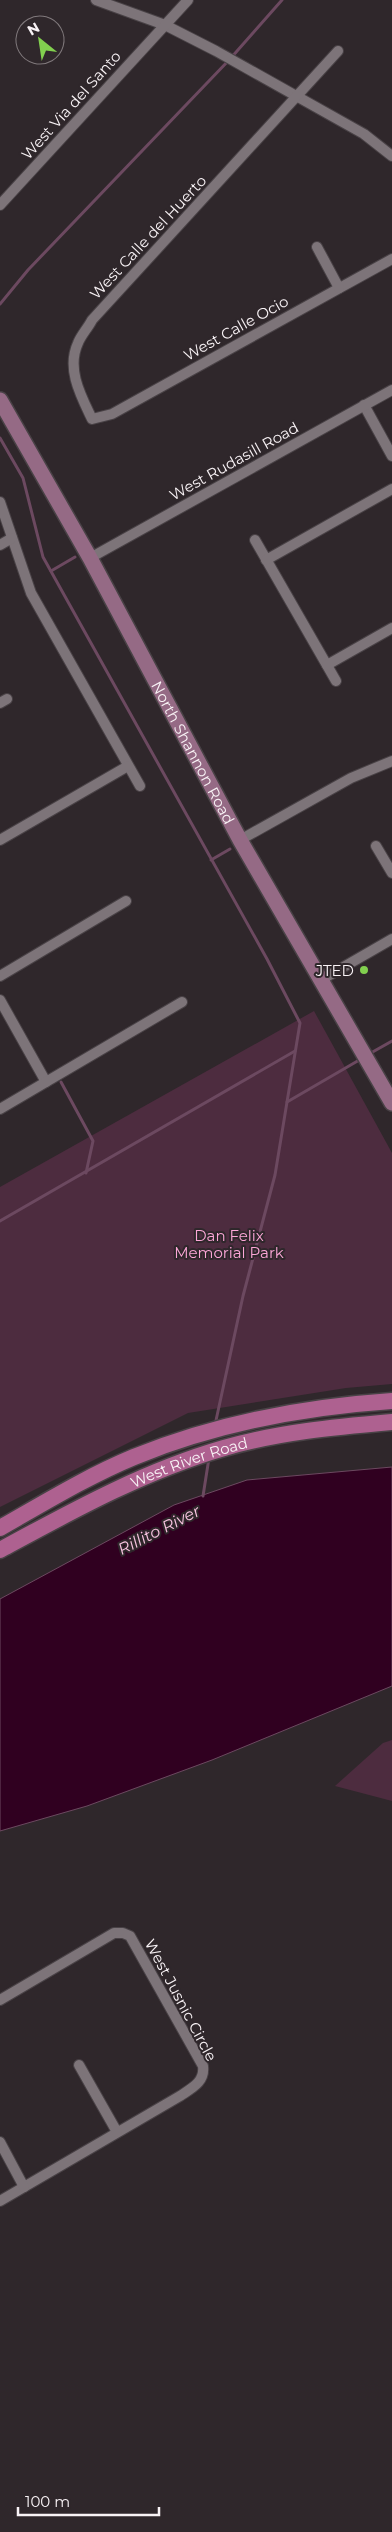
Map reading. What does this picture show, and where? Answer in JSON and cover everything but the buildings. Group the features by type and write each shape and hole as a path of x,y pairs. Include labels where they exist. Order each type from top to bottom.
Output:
{"main road":[{"name":"West River Road","path":"0,1528 134,1457 194,1435 309,1409 392,1401"},
{"name":"West River Road","path":"0,1550 140,1478 188,1459 224,1448 317,1428 392,1422"}],"street":[{"path":"96,0 165,25 298,96 364,134 392,156"},
{"name":"West Via del Santo","path":"0,205 188,0"},
{"name":"West Calle del Huerto","path":"92,418 78,391 74,370 77,345 92,320 338,51"},
{"path":"317,247 339,288"},
{"name":"West Calle Ocio","path":"92,418 112,414 392,259"},
{"name":"West Rudasill Road","path":"90,558 392,390"},
{"name":"North Shannon Road","path":"0,400 90,558 240,840 392,1103"},
{"path":"364,405 392,456"},
{"path":"266,560 392,489"},
{"path":"0,502 31,594 140,786"},
{"path":"0,545 12,538"},
{"path":"255,540 336,681"},
{"path":"327,665 392,628"},
{"path":"240,840 350,778 392,761"},
{"path":"0,840 128,766"},
{"path":"376,846 392,873"},
{"path":"0,976 126,901"},
{"path":"321,980 392,939"},
{"path":"0,1000 46,1082"},
{"path":"0,1109 182,1002"},
{"name":"West Jusnic Circle","path":"0,2000 123,1928 130,1936 202,2066 206,2078 180,2096 0,2201"},
{"path":"78,2065 117,2132"},
{"path":"0,2142 24,2187"}],"green space":[{"name":"Dan Felix Memorial Park","path":"314,1011 392,1153 392,1384 346,1388 188,1413 0,1507 0,1187"},
{"path":"392,1740 392,1801 335,1786 383,1743"}],"water":[{"name":"Rillito River","path":"392,1467 392,1686 212,1760 87,1806 0,1831 0,1599 174,1505 247,1480"}],"waterway":[{"path":"0,304 28,270 230,59 282,0"},
{"path":"0,438 23,478 43,557 267,959 300,1023 275,1175 243,1296 215,1425"},
{"path":"51,571 75,557"},
{"path":"211,860 230,849"},
{"path":"369,1054 392,1041"},
{"path":"0,1221 295,1051"},
{"path":"287,1102 361,1059"},
{"path":"61,1082 93,1141 86,1173"},
{"path":"203,1496 209,1458"}],"place":[{"name":"JTED","path":"364,970"}]}
